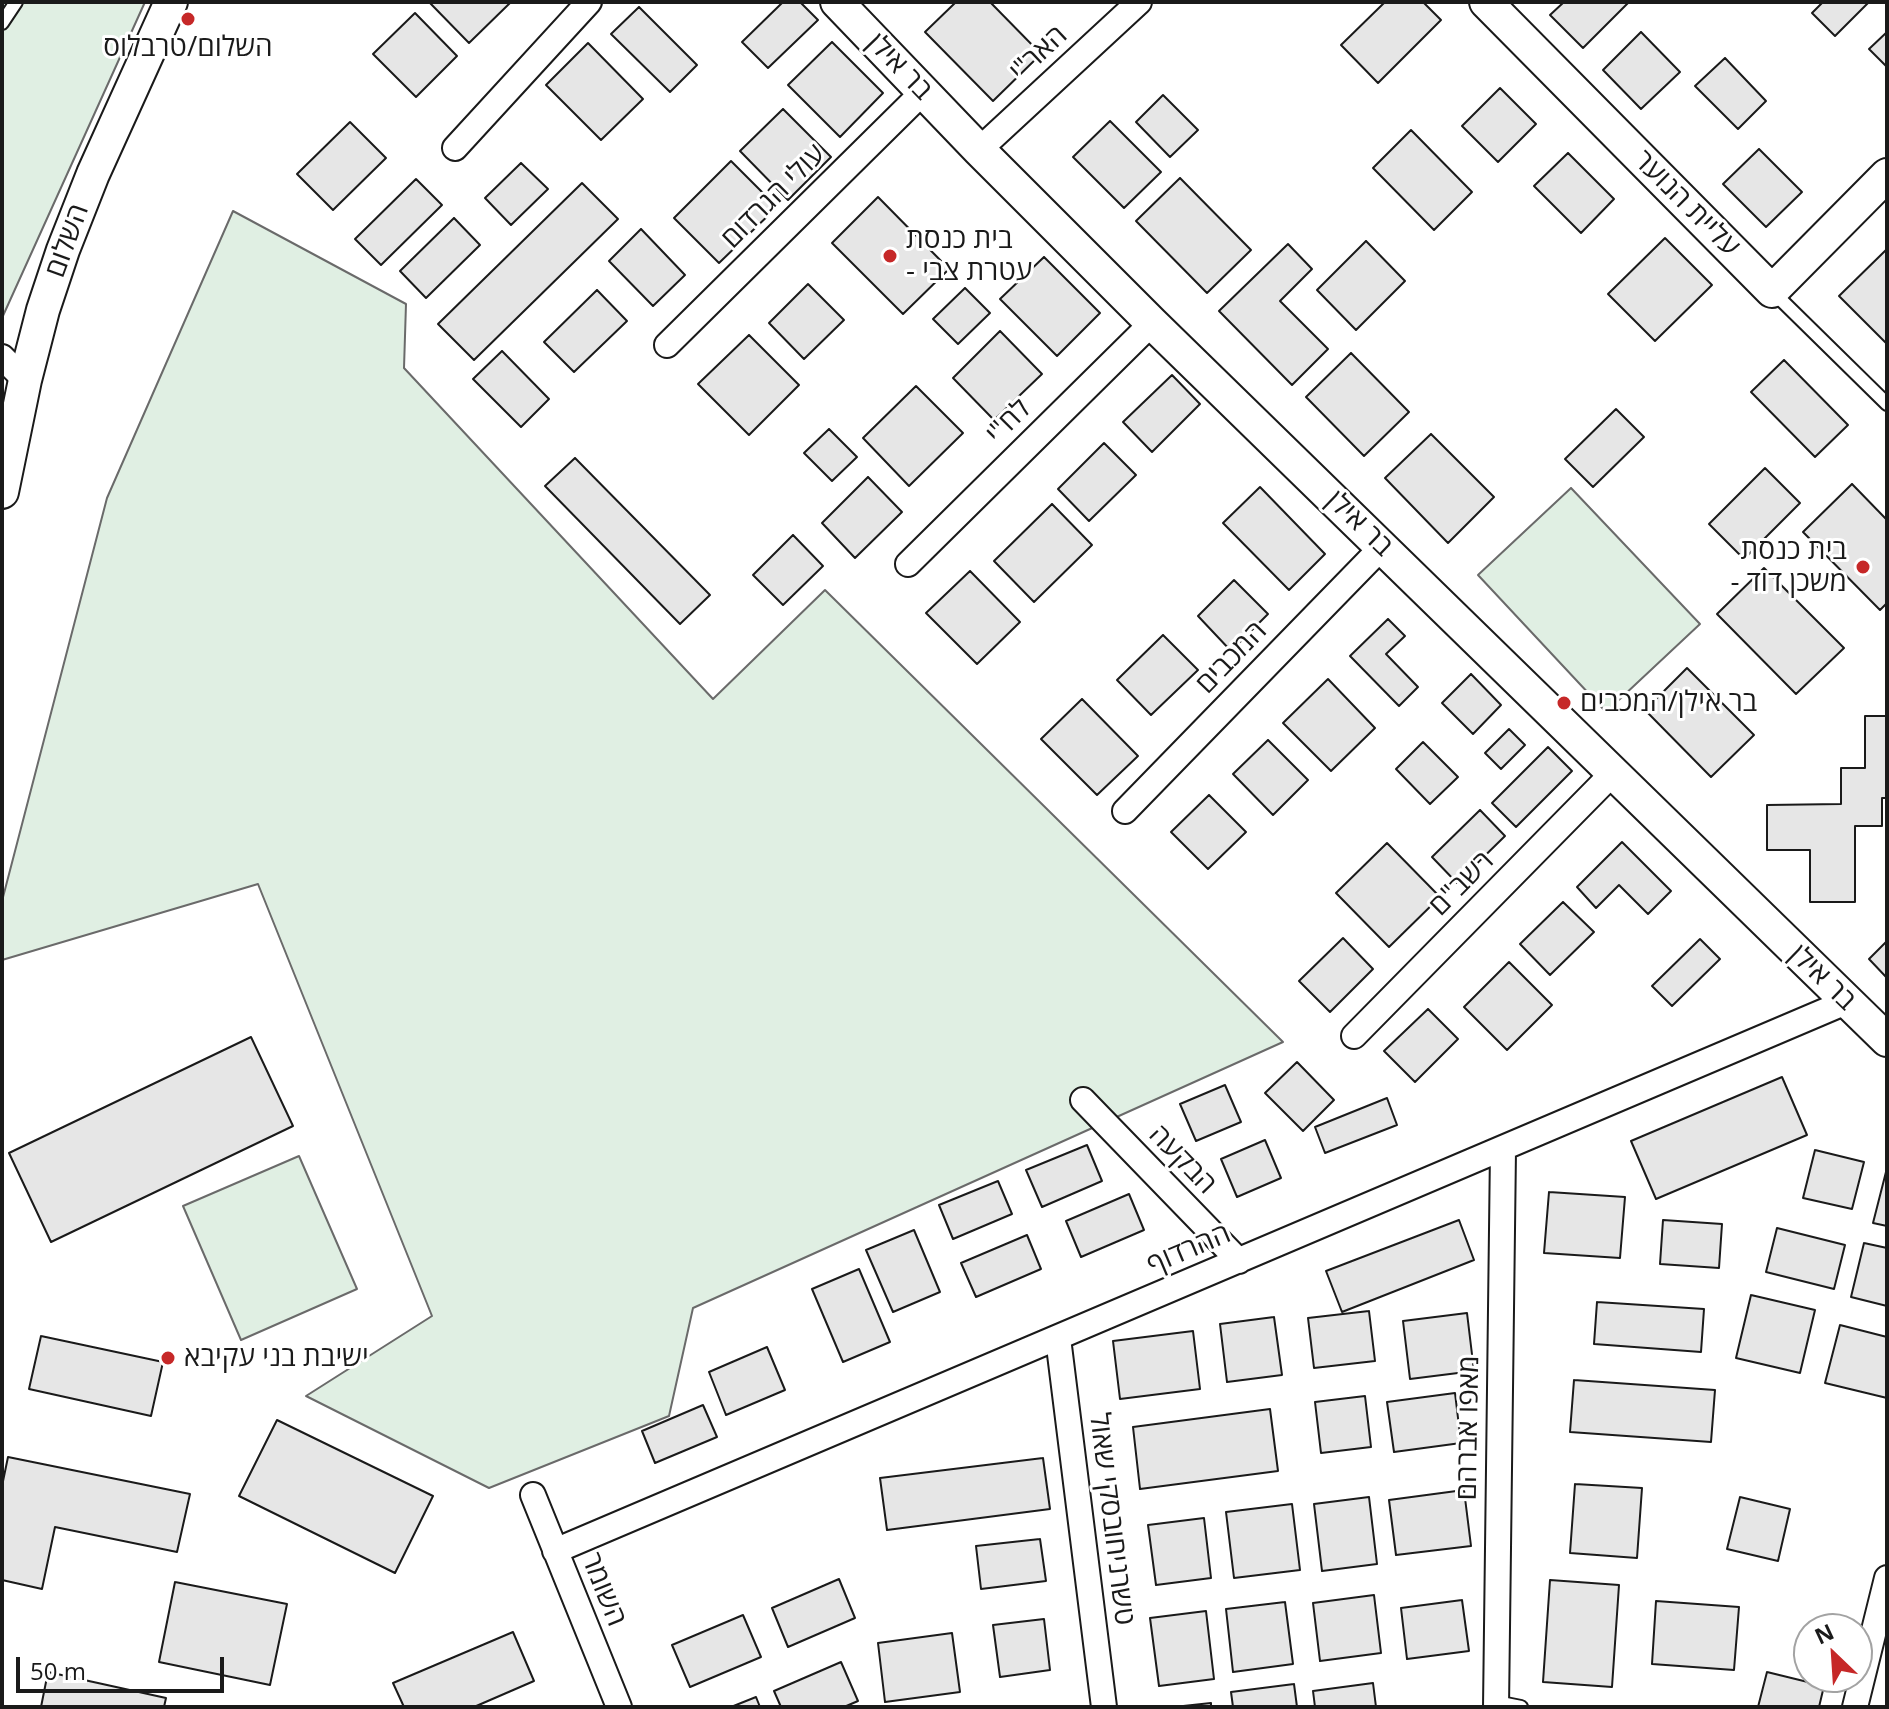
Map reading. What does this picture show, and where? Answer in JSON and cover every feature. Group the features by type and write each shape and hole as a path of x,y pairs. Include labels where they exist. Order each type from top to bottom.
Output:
{"street":[{"name":"השלום","path":"2,492 5,460 43,310 93,174 171,2"},
{"path":"455,148 589,2"},
{"name":"בר אילן","path":"837,2 1152,323 1887,1040"},
{"name":"האר\"י","path":"979,150 1139,2"},
{"name":"עליית הנוער","path":"1486,2 1772,291"},
{"name":"עולי הגרדום","path":"667,345 923,92"},
{"path":"1772,291 1887,175"},
{"name":"לח\"י","path":"908,564 1152,323"},
{"path":"2,357 25,380"},
{"name":"המכבים","path":"1125,811 1382,547"},
{"name":"רשב\"ם","path":"1354,1036 1612,774"},
{"name":"ההרדוף","path":"555,1551 1846,1002"},
{"name":"הבקעה","path":"1083,1100 1239,1261"},
{"name":"מאפו אברהם","path":"1496,1704 1503,1150"},
{"name":"טשרניחובסקי שאול","path":"1058,1338 1104,1707"},
{"name":"השומר","path":"533,1495 619,1707"},
{"path":"1855,1707 1887,1578"}],"lane":[{"path":"2,23 16,2"},
{"path":"1772,291 1887,404"},
{"path":"1496,1704 1521,1707"}],"green space":[{"path":"2,2 145,2 2,318"},
{"path":"233,211 406,304 404,368 713,699 825,590 1283,1042 693,1308 669,1416 489,1488 306,1396 432,1316 258,884 2,960 2,901 107,498"},
{"path":"1571,488 1700,624 1606,712 1478,575"},
{"path":"299,1156 357,1289 241,1340 183,1206"}],"building":[{"path":"429,2 511,2 469,43"},
{"path":"783,2 800,2 818,20 768,68 742,42"},
{"path":"956,2 990,2 1041,54 993,101 925,32"},
{"path":"1385,2 1423,2 1441,20 1378,83 1341,45"},
{"path":"1564,2 1629,2 1583,48 1550,15"},
{"path":"1823,2 1869,2 1835,36 1812,13"},
{"path":"639,7 697,65 670,92 611,34"},
{"path":"415,13 457,56 416,97 373,54"},
{"path":"1641,32 1680,72 1641,109 1603,70"},
{"path":"1887,32 1887,67 1869,49"},
{"path":"832,42 883,93 840,137 788,85"},
{"path":"588,43 643,99 601,140 546,85"},
{"path":"1725,58 1766,101 1738,129 1695,86"},
{"path":"1500,88 1536,124 1498,162 1462,126"},
{"path":"1163,95 1198,130 1170,157 1136,122"},
{"path":"783,109 831,157 788,200 740,151"},
{"path":"1110,121 1161,172 1124,208 1073,157"},
{"path":"350,122 386,158 333,210 297,174"},
{"path":"1411,130 1472,192 1434,230 1373,168"},
{"path":"1759,149 1802,192 1766,227 1723,184"},
{"path":"1568,153 1614,199 1581,233 1534,186"},
{"path":"731,161 777,207 719,263 674,218"},
{"path":"521,163 548,189 511,225 485,198"},
{"path":"1180,178 1251,250 1207,293 1136,221"},
{"path":"416,179 442,205 381,265 355,239"},
{"path":"582,183 618,219 474,360 438,324"},
{"name":"בית כנסת - עטרת צבי","path":"878,197 949,269 903,314 832,243"},
{"path":"454,218 480,245 426,298 400,271"},
{"path":"641,229 685,275 653,306 609,261"},
{"path":"1665,238 1712,285 1655,341 1608,294"},
{"path":"1366,241 1405,281 1356,330 1317,290"},
{"path":"1288,244 1312,269 1280,301 1328,349 1292,385 1219,311"},
{"path":"1887,249 1887,344 1839,296"},
{"path":"1044,257 1100,313 1057,356 1000,299"},
{"path":"808,284 844,320 804,359 769,323"},
{"path":"965,288 990,313 958,344 933,319"},
{"path":"597,290 627,321 574,372 544,342"},
{"path":"1000,331 1042,374 994,420 953,378"},
{"path":"749,335 799,385 749,435 698,384"},
{"path":"502,351 549,399 521,427 473,379"},
{"path":"1351,353 1409,412 1364,456 1306,397"},
{"path":"1784,360 1848,425 1815,457 1751,392"},
{"path":"1172,375 1200,404 1152,452 1123,422"},
{"path":"916,386 963,433 909,486 863,438"},
{"path":"1616,409 1644,437 1593,487 1565,459"},
{"path":"829,429 857,457 832,481 804,453"},
{"path":"1431,434 1494,497 1448,543 1385,478"},
{"path":"1104,443 1136,475 1089,521 1058,489"},
{"path":"575,458 710,595 680,624 545,486"},
{"path":"1765,468 1800,503 1744,559 1709,524"},
{"path":"868,477 902,512 855,558 822,523"},
{"name":"בית כנסת - משכן דוד","path":"1852,484 1887,520 1887,603 1880,610 1803,532"},
{"path":"1260,487 1325,554 1289,590 1223,523"},
{"path":"1052,504 1092,545 1034,602 994,561"},
{"path":"793,535 823,566 783,605 753,575"},
{"path":"1764,568 1844,648 1796,694 1717,614"},
{"path":"970,571 1020,622 977,664 926,613"},
{"path":"1234,580 1268,614 1231,651 1198,616"},
{"path":"1388,619 1405,636 1386,654 1418,687 1399,706 1350,656"},
{"path":"1163,635 1198,670 1151,715 1117,680"},
{"path":"1687,668 1754,735 1711,777 1645,710"},
{"path":"1471,674 1501,705 1473,734 1442,703"},
{"path":"1328,679 1375,728 1331,771 1283,723"},
{"path":"1082,699 1138,756 1097,795 1041,739"},
{"path":"1865,716 1887,716 1887,798 1882,798 1882,826 1855,826 1855,902 1810,902 1810,850 1767,850 1767,805 1841,804 1841,768 1865,768"},
{"path":"1509,729 1525,745 1501,769 1485,753"},
{"path":"1268,740 1308,780 1273,815 1233,774"},
{"path":"1423,742 1458,777 1430,804 1396,769"},
{"path":"1548,747 1572,771 1516,827 1492,803"},
{"path":"1209,795 1246,832 1208,869 1171,832"},
{"path":"1480,810 1505,836 1457,883 1432,857"},
{"path":"1622,842 1671,891 1648,914 1619,885 1596,908 1577,887"},
{"path":"1387,843 1440,897 1389,947 1336,893"},
{"path":"1563,902 1594,932 1550,975 1520,944"},
{"path":"1343,938 1373,969 1330,1012 1299,981"},
{"path":"1700,939 1720,959 1672,1006 1652,986"},
{"path":"1887,941 1887,978 1869,959"},
{"path":"1509,962 1552,1005 1507,1050 1464,1007"},
{"path":"1428,1009 1458,1039 1415,1082 1384,1051"},
{"path":"251,1037 293,1126 51,1242 9,1153"},
{"path":"1297,1062 1334,1100 1303,1131 1265,1093"},
{"path":"1782,1077 1807,1135 1656,1199 1631,1141"},
{"path":"1225,1085 1241,1122 1196,1141 1180,1104"},
{"path":"1387,1098 1397,1125 1325,1153 1315,1127"},
{"path":"1265,1140 1281,1178 1237,1197 1221,1159"},
{"path":"1087,1145 1102,1181 1042,1207 1026,1170"},
{"path":"1815,1150 1864,1162 1852,1209 1803,1198"},
{"path":"1887,1168 1887,1226 1873,1223"},
{"path":"998,1181 1012,1214 953,1239 939,1205"},
{"path":"1549,1192 1625,1197 1620,1258 1544,1253"},
{"path":"1129,1194 1144,1230 1081,1257 1066,1221"},
{"path":"1459,1220 1474,1260 1342,1312 1326,1271"},
{"path":"1663,1220 1722,1224 1719,1268 1660,1264"},
{"path":"1777,1228 1845,1245 1834,1289 1766,1272"},
{"path":"914,1230 940,1292 893,1312 866,1250"},
{"path":"1027,1235 1041,1269 976,1297 961,1263"},
{"path":"1864,1243 1887,1248 1887,1306 1851,1297"},
{"path":"859,1269 890,1342 843,1362 812,1289"},
{"path":"1751,1295 1815,1310 1800,1373 1736,1358"},
{"path":"1597,1302 1704,1309 1701,1352 1594,1344"},
{"path":"1369,1311 1375,1361 1314,1368 1308,1318"},
{"path":"1467,1313 1474,1371 1410,1379 1403,1321"},
{"path":"1274,1317 1282,1375 1227,1382 1220,1324"},
{"path":"1840,1325 1887,1337 1887,1398 1825,1383"},
{"path":"1193,1331 1200,1389 1120,1399 1113,1341"},
{"path":"41,1336 163,1362 151,1416 29,1389"},
{"path":"767,1347 785,1390 726,1415 709,1372"},
{"path":"1574,1380 1715,1390 1711,1442 1570,1432"},
{"path":"1455,1393 1461,1443 1394,1452 1387,1402"},
{"path":"1365,1396 1371,1447 1321,1453 1315,1402"},
{"path":"703,1405 717,1437 655,1463 642,1431"},
{"path":"1270,1409 1278,1471 1140,1489 1133,1427"},
{"path":"277,1420 433,1496 395,1573 239,1496"},
{"path":"8,1457 190,1494 177,1552 55,1527 42,1589 2,1580 2,1486"},
{"path":"1043,1458 1050,1509 887,1530 880,1478"},
{"path":"1575,1484 1642,1488 1637,1558 1570,1553"},
{"path":"1464,1490 1471,1546 1396,1555 1389,1500"},
{"path":"1369,1497 1377,1564 1322,1571 1314,1504"},
{"path":"1740,1497 1790,1509 1778,1561 1727,1549"},
{"path":"1292,1504 1300,1570 1234,1578 1226,1512"},
{"path":"1204,1518 1211,1578 1156,1585 1148,1525"},
{"path":"1040,1539 1046,1581 981,1589 976,1546"},
{"path":"839,1579 855,1618 788,1647 772,1608"},
{"path":"1550,1580 1619,1585 1612,1687 1543,1682"},
{"path":"175,1582 287,1604 270,1685 159,1662"},
{"path":"1374,1595 1381,1653 1320,1661 1313,1603"},
{"path":"1462,1600 1469,1651 1407,1659 1401,1608"},
{"path":"1656,1601 1739,1607 1734,1670 1652,1664"},
{"path":"1285,1602 1293,1664 1233,1672 1226,1609"},
{"path":"1206,1611 1214,1679 1159,1686 1150,1618"},
{"path":"743,1615 761,1657 690,1687 672,1645"},
{"path":"1044,1619 1050,1670 1000,1677 993,1625"},
{"path":"513,1632 534,1681 474,1707 404,1707 393,1683"},
{"path":"952,1633 960,1692 885,1702 878,1643"},
{"path":"841,1662 858,1701 844,1707 781,1707 774,1691"},
{"path":"48,1672 166,1698 164,1707 41,1707"},
{"path":"1767,1672 1793,1678 1793,1693 1822,1693 1819,1707 1758,1707"},
{"path":"1373,1683 1376,1707 1315,1707 1313,1691"},
{"path":"1294,1684 1297,1707 1233,1707 1231,1692"},
{"path":"756,1697 760,1707 731,1707"},
{"path":"1211,1703 1211,1707 1174,1707"}],"place":[{"name":"השלום/טרבלוס","path":"188,19"},
{"name":"בית כנסת - עטרת צבי","path":"890,256"},
{"name":"בית כנסת - משכן דוד","path":"1863,567"},
{"name":"בר אילן/המכבים","path":"1564,703"},
{"name":"ישיבת בני עקיבא","path":"168,1358"}]}
